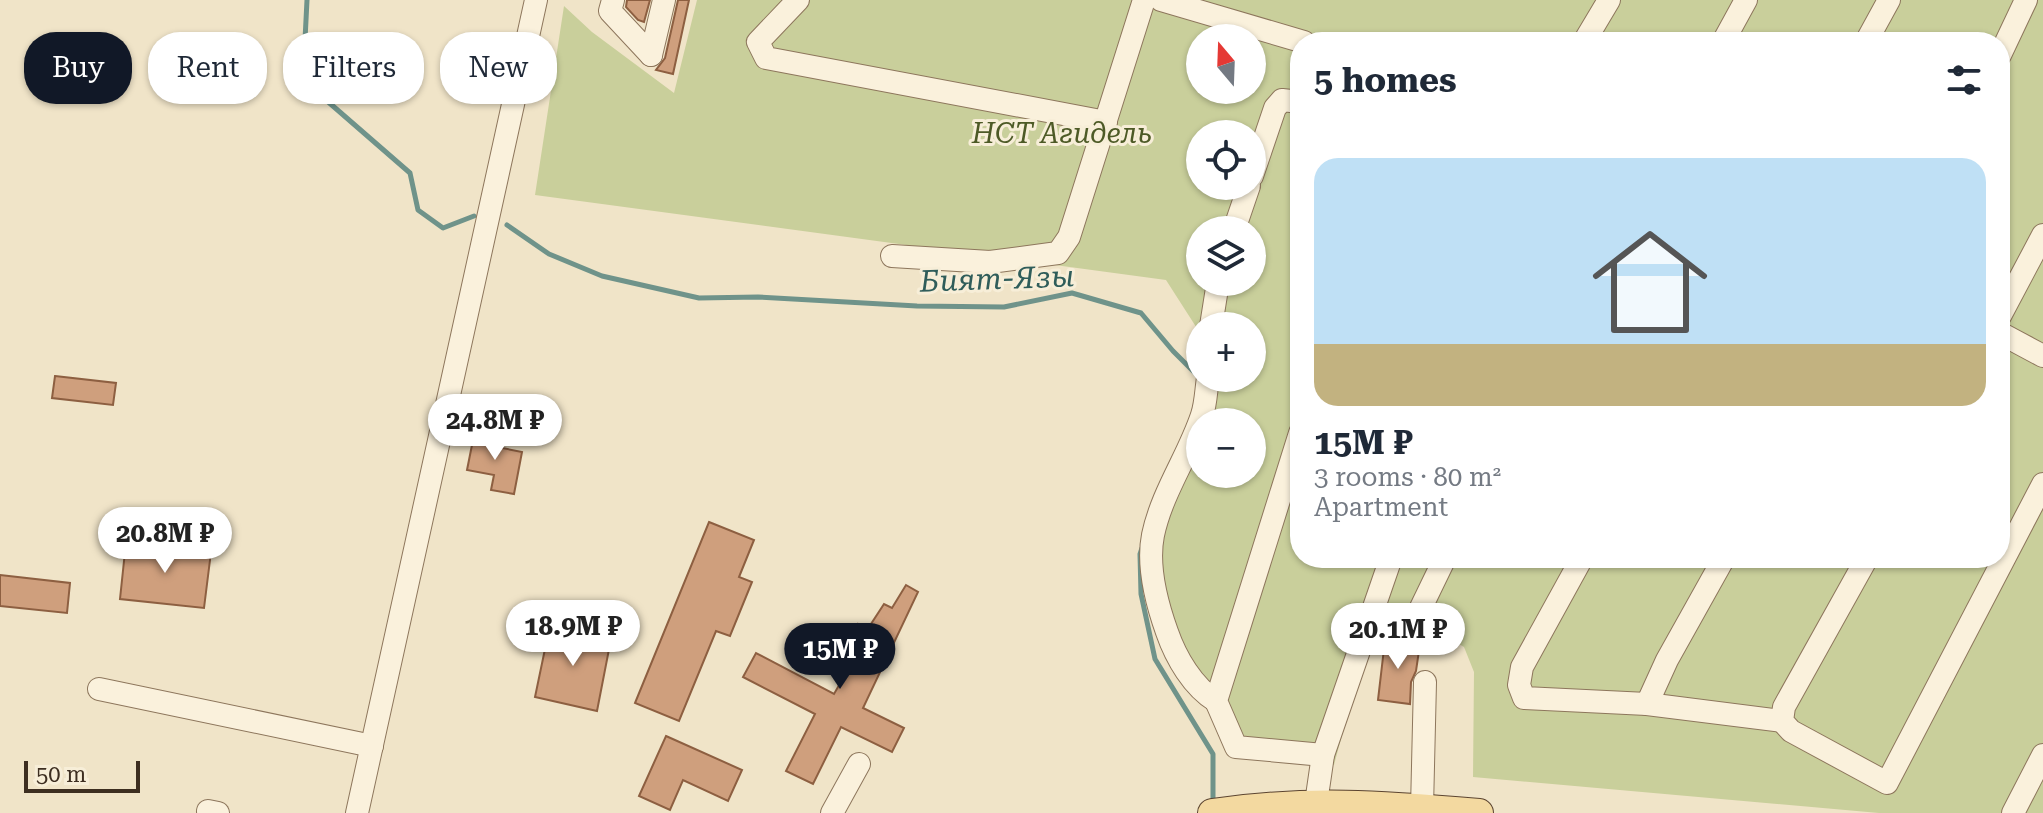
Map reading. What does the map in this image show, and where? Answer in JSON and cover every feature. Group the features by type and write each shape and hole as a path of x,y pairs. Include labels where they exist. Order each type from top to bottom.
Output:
{"main road":[{"path":"1212,813 1316,803 1358,808 1422,808 1479,813"}],"street":[{"path":"357,813 536,0"},
{"path":"613,0 610,11 651,55 664,0"},
{"path":"798,0 758,42 766,58 1106,122"},
{"path":"892,256 990,262 1058,253 1069,237 1144,0"},
{"path":"1161,0 1290,38"},
{"path":"1590,32 1609,0"},
{"path":"1728,32 1746,0"},
{"path":"1871,32 1889,0"},
{"path":"2010,34 2026,0"},
{"path":"1266,135 1275,108 1282,100 1290,101"},
{"path":"2010,297 2043,235"},
{"path":"2010,338 2043,356"},
{"path":"1206,392 1203,413 1169,490 1153,536 1152,566 1161,614 1175,653 1205,694 1216,701 1236,747 1323,755"},
{"path":"1216,701 1290,465"},
{"path":"2010,547 2043,484"},
{"path":"1316,803 1323,755 1388,568"},
{"path":"1372,614 1415,620 1440,568"},
{"path":"1576,568 1522,667 1519,685 1524,698 1647,704 1782,721 1791,731 1887,783 1999,568"},
{"path":"1647,704 1667,660 1718,568"},
{"path":"1782,721 1784,707 1861,568"},
{"path":"1422,808 1425,682"},
{"path":"99,689 372,746"},
{"path":"2013,813 2043,755"},
{"path":"832,813 859,764"}],"green space":[{"name":"НСТ Агидель","path":"697,0 2043,0 2043,813 1879,813 1473,777 1474,672 1464,647 1427,625 1372,624 1334,765 1230,751 1171,640 1154,551 1186,445 1186,488 1266,488 1266,408 1197,408 1202,392 1266,392 1266,312 1187,312 1166,280 535,195 549,104 557,104 557,52 564,6 592,32 674,93"}],"building":[{"path":"627,0 650,0 644,22 626,7"},
{"path":"678,0 689,0 673,74 656,70 665,58"},
{"path":"55,376 116,383 113,405 52,398"},
{"path":"475,430 499,435 497,447 522,452 514,494 491,490 494,475 467,470"},
{"path":"709,522 754,540 739,577 752,582 730,636 716,631 679,721 635,703"},
{"path":"126,542 211,552 204,608 120,599"},
{"path":"0,575 70,583 67,613 0,606"},
{"path":"906,585 918,592 863,708 904,728 892,752 841,727 813,784 786,771 815,714 743,677 756,653 834,694 853,661 842,655 858,624 867,630 884,604 892,608"},
{"path":"550,625 611,639 597,711 535,697"},
{"path":"1385,640 1420,644 1411,682 1410,704 1378,700"},
{"path":"666,736 742,770 728,801 683,780 670,810 639,796"}],"waterway":[{"name":"Бият-Язы","path":"307,0 303,80 410,173 418,210 443,228 474,216"},
{"name":"Бият-Язы","path":"507,225 549,254 602,276 699,298 758,297 917,306 1004,307 1072,293 1141,313 1186,364"},
{"name":"Бият-Язы","path":"1142,548 1141,594 1155,659 1213,754 1213,804"}]}
